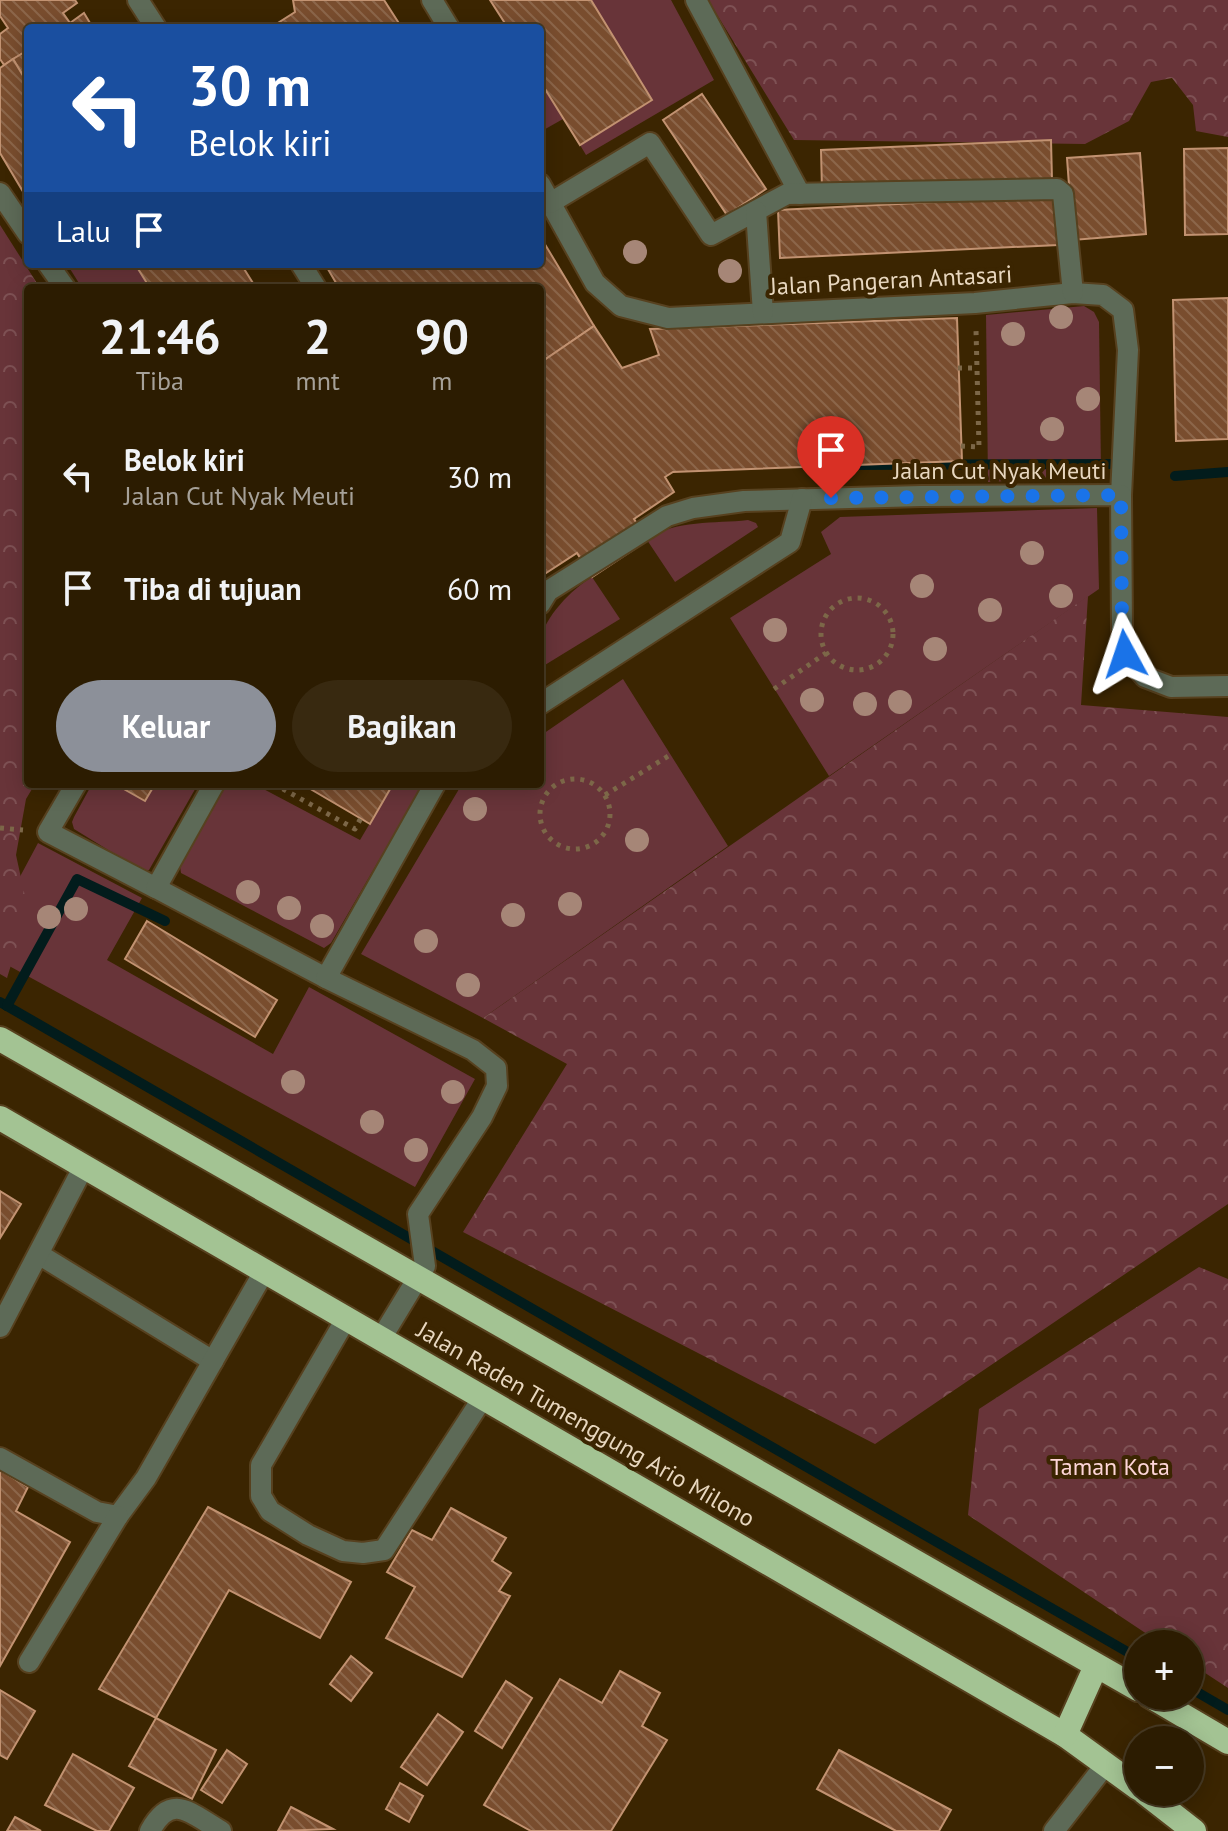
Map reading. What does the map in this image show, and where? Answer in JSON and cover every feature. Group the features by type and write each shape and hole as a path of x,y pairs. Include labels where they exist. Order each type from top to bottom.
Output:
{"highway":[{"name":"Jalan Raden Tumenggung Ario Milono","path":"0,1039 420,1272 1124,1681"},
{"name":"Jalan Raden Tumenggung Ario Milono","path":"0,1118 1065,1735 1124,1778"},
{"path":"1065,1735 1096,1666"},
{"path":"1174,1710 1228,1742"},
{"path":"1162,1806 1194,1831"}],"street":[{"path":"138,0 153,24"},
{"path":"432,0 447,24"},
{"path":"696,0 800,194"},
{"path":"550,203 650,143 711,235 787,194 1057,189 1063,194 1073,293"},
{"name":"Jalan Pangeran Antasari","path":"544,192 595,283 621,306 668,318 975,303 1073,293 1103,295 1123,310 1128,350 1121,495"},
{"path":"0,193 24,228"},
{"path":"756,211 763,313"},
{"name":"Jalan Cut Nyak Meuti","path":"544,598 548,591 667,516 693,508 744,501 802,499 1121,495 1125,654 1145,677 1171,687 1228,686"},
{"path":"544,701 790,542 802,499"},
{"path":"74,788 48,832 326,978 473,1050 496,1068 497,1086 482,1117 418,1214 420,1272 382,1337"},
{"path":"156,888 212,788"},
{"path":"326,978 433,788"},
{"path":"0,1327 84,1166"},
{"path":"40,1255 213,1361"},
{"path":"29,1662 118,1516 146,1478 265,1270"},
{"path":"347,1317 261,1465 261,1496 270,1511 308,1535 343,1551 363,1553 384,1550 484,1396"},
{"path":"0,1458 97,1512 118,1516"},
{"path":"1054,1831 1106,1764"},
{"path":"150,1831 159,1816 170,1808 178,1807 221,1831"}],"path":[{"path":"961,446 979,447 975,303"},
{"path":"958,368 977,368"},
{"path":"861,598 879,605 890,618 894,636 889,653 877,665 860,671 841,666 826,653 821,634 826,615 842,602 861,598"},
{"path":"774,689 826,653"},
{"path":"605,795 670,755"},
{"path":"578,778 597,785 605,795 611,816 606,832 594,845 578,850 558,846 544,833 539,814 545,795 559,782 578,778"},
{"path":"281,788 355,829 361,818"}],"green space":[{"path":"591,0 671,0 714,80 586,155 580,145 652,100"},
{"path":"708,0 1228,0 1228,137 1196,131 1193,105 1172,78 1151,82 1129,121 1085,144 794,140"},
{"path":"544,88 563,119 544,130"},
{"path":"0,225 24,263 24,268 27,268 37,284 24,284 24,788 33,788 26,799 16,855 28,910 7,978 0,974"},
{"path":"70,268 138,268 148,284 80,284"},
{"path":"1084,306 1094,312 1099,322 1101,469 1091,477 988,482 986,315"},
{"path":"1097,508 1099,589 829,776 730,618 831,554 821,532 840,517"},
{"path":"748,520 758,527 675,582 647,540 683,525"},
{"path":"592,577 620,619 544,666 544,630 547,623 576,589"},
{"path":"1088,596 1081,705 1228,717 1228,1204 875,1444 463,1232 567,1064 483,1018"},
{"path":"623,679 728,846 483,1018 361,954 460,788 544,788 544,733"},
{"path":"90,788 122,788 145,801 153,788 196,788 149,870 144,872 74,829 74,817"},
{"path":"225,788 262,788 360,840 391,788 421,788 331,943 324,948 181,873 180,866"},
{"path":"38,843 142,898 107,960 273,1054 309,987 475,1079 415,1187 0,961 0,914"},
{"name":"Taman Kota","path":"1199,1267 1228,1279 1228,1688 1204,1672 1204,1630 1141,1630 968,1515 979,1409"}],"building":[{"path":"0,0 75,0 77,3 63,13 68,24 24,24 24,52 4,65 0,59 0,34 8,28 0,16"},
{"path":"293,0 384,0 399,24 276,24 295,12"},
{"path":"490,0 591,0 652,100 580,145 544,87 544,24 505,24"},
{"path":"84,13 91,24 68,24"},
{"path":"24,52 24,77 13,59"},
{"path":"13,59 24,77 24,193 0,153 0,68"},
{"path":"702,94 766,189 727,215 663,120"},
{"path":"1051,140 1052,180 822,190 821,150"},
{"path":"1228,148 1228,234 1185,235 1184,149"},
{"path":"1140,153 1146,234 1073,240 1067,158"},
{"path":"1056,196 1058,245 780,258 778,210"},
{"path":"544,243 594,326 544,360 544,284 337,284 327,268 544,268"},
{"path":"138,268 244,268 254,284 148,284"},
{"path":"1228,298 1228,439 1176,441 1173,300"},
{"path":"957,318 962,461 673,472 665,477 674,492 634,519 648,540 592,577 577,553 544,574 544,360 594,326 622,368 659,355 650,329"},
{"path":"122,788 153,788 145,801"},
{"path":"309,788 391,788 370,824"},
{"path":"147,921 277,1000 255,1037 125,959"},
{"path":"0,1191 21,1204 0,1238"},
{"path":"0,1470 28,1487 16,1511 70,1542 0,1666"},
{"path":"208,1507 351,1582 320,1638 229,1590 156,1718 99,1689"},
{"path":"451,1508 506,1538 492,1561 511,1573 499,1591 510,1596 462,1677 386,1638 415,1587 387,1572 412,1530 432,1540"},
{"path":"351,1656 372,1673 351,1701 330,1684"},
{"path":"620,1671 660,1693 642,1726 667,1740 611,1831 531,1831 484,1805 560,1679 602,1703"},
{"path":"506,1681 532,1698 502,1748 475,1731"},
{"path":"0,1690 35,1711 7,1759 0,1755"},
{"path":"438,1714 463,1732 427,1785 401,1767"},
{"path":"156,1718 216,1750 192,1799 129,1766"},
{"path":"227,1750 247,1764 222,1803 201,1790"},
{"path":"839,1750 951,1810 939,1831 896,1831 817,1789"},
{"path":"73,1754 134,1788 109,1831 97,1831 45,1805"},
{"path":"400,1783 423,1796 409,1822 386,1809"},
{"path":"291,1807 333,1829 278,1831"},
{"path":"15,1817 41,1831 7,1831"}],"waterway":[{"path":"846,465 1115,464"},
{"path":"1175,476 1228,472"},
{"path":"7,1006 77,879 165,921"},
{"path":"0,1002 1124,1650"},
{"path":"1204,1696 1228,1710"}],"route":[{"path":"831,498 1121,495 1125,654"}]}
